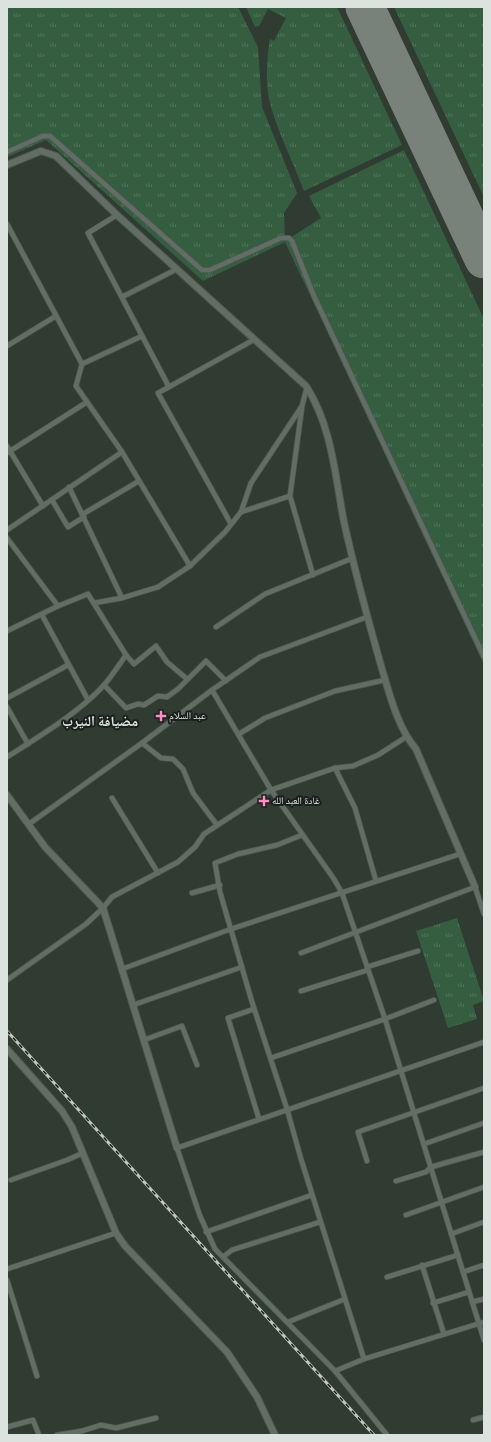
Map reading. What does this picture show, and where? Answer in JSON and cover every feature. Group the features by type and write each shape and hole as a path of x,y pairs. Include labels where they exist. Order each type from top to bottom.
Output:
{"street":[{"path":"7,152 44,136 50,136 202,270 210,270 281,238 285,237 292,241 314,296 484,657"},
{"path":"7,164 41,151 56,156 117,215 307,387 320,413 330,447 353,558 367,617 385,680 406,737 416,749 475,887 484,914"},
{"path":"117,215 88,233 169,387"},
{"path":"7,224 82,364 76,386 122,452 190,566"},
{"path":"122,297 177,269"},
{"path":"7,346 56,316"},
{"path":"82,364 142,336"},
{"path":"231,524 158,393 255,339"},
{"path":"307,387 302,406 290,496 313,575"},
{"path":"9,452 87,402"},
{"path":"94,603 122,598 158,587 190,566 242,512 251,483 302,406"},
{"path":"7,446 9,452 43,506"},
{"path":"7,530 122,452"},
{"path":"52,500 68,527 139,481"},
{"path":"69,487 122,598"},
{"path":"242,512 290,496"},
{"path":"7,538 58,606"},
{"path":"216,627 265,594 353,558"},
{"path":"7,631 58,606 88,594 126,655 134,664 156,646 167,662 187,679"},
{"path":"42,615 88,700"},
{"path":"29,824 142,743 212,690 260,657 367,617"},
{"path":"7,757 28,744 88,700 104,685 126,655"},
{"path":"104,685 126,708 138,704 144,705 158,696 167,696 182,686 187,679 206,661 226,681"},
{"path":"7,698 68,665"},
{"path":"239,734 265,718 328,694 385,680"},
{"path":"212,690 271,790 334,879 342,893 385,1020 412,1113 424,1144 472,1302 481,1323 484,1340"},
{"path":"7,707 28,744"},
{"path":"7,980 86,924 104,908 112,897 178,862 189,853 204,834 271,790 335,768 353,766 378,755 406,737"},
{"path":"142,743 161,758 173,759 184,769 193,793 217,825"},
{"path":"335,768 355,808 376,881"},
{"path":"7,795 60,864 96,898 104,908 177,1148 206,1232 215,1250 335,1371 387,1435"},
{"path":"112,798 158,873"},
{"path":"302,835 277,845 238,854 215,863 220,892 254,1009 271,1058 320,1222 364,1359"},
{"path":"122,969 231,929 460,854"},
{"path":"192,893 220,885"},
{"path":"301,953 475,887"},
{"path":"301,991 418,951"},
{"path":"133,1005 242,967"},
{"path":"271,1058 385,1020 434,1000"},
{"path":"254,1009 228,1018 259,1119"},
{"path":"144,1040 182,1026 197,1065"},
{"path":"177,1148 484,1042"},
{"path":"7,1049 62,1111 72,1126 116,1233 126,1246 227,1352 257,1397 275,1435"},
{"path":"367,1161 358,1132 484,1088"},
{"path":"424,1144 484,1123"},
{"path":"396,1181 426,1172 431,1167 484,1152"},
{"path":"11,1180 83,1153"},
{"path":"406,1215 484,1187"},
{"path":"206,1232 312,1195"},
{"path":"223,1257 232,1250 320,1222"},
{"path":"452,1234 484,1222"},
{"path":"7,1269 116,1233"},
{"path":"387,1278 458,1255"},
{"path":"463,1272 484,1265"},
{"path":"422,1266 444,1334"},
{"path":"7,1280 37,1376"},
{"path":"433,1302 469,1292"},
{"path":"288,1322 344,1299"},
{"path":"472,1302 484,1299"},
{"path":"335,1371 364,1359 481,1323"},
{"path":"473,1420 484,1416"},
{"path":"57,1435 82,1431 101,1425 116,1428 156,1418"},
{"path":"7,1427 33,1420 39,1435"}],"green space":[{"path":"7,7 238,7 258,47 262,107 297,193 284,213 285,241 321,218 309,196 404,150 484,319 484,665 285,242 203,281 46,140 7,157"},
{"path":"246,7 337,7 402,145 304,191 275,120 267,84 270,39 274,41 286,18 268,9 259,26 255,27"},
{"path":"394,7 484,7 484,197"},
{"path":"457,918 484,1001 473,1005 477,1019 448,1028 416,931"}],"runway":[{"path":"365,7 484,259"}],"railway":[{"path":"7,1031 374,1435"}],"place":[{"name":"عبد السلام","path":"161,716"},
{"name":"غادة العبد الله","path":"264,801"}],"district":[{"name":"مضيافة النيرب","path":"100,721"}]}
